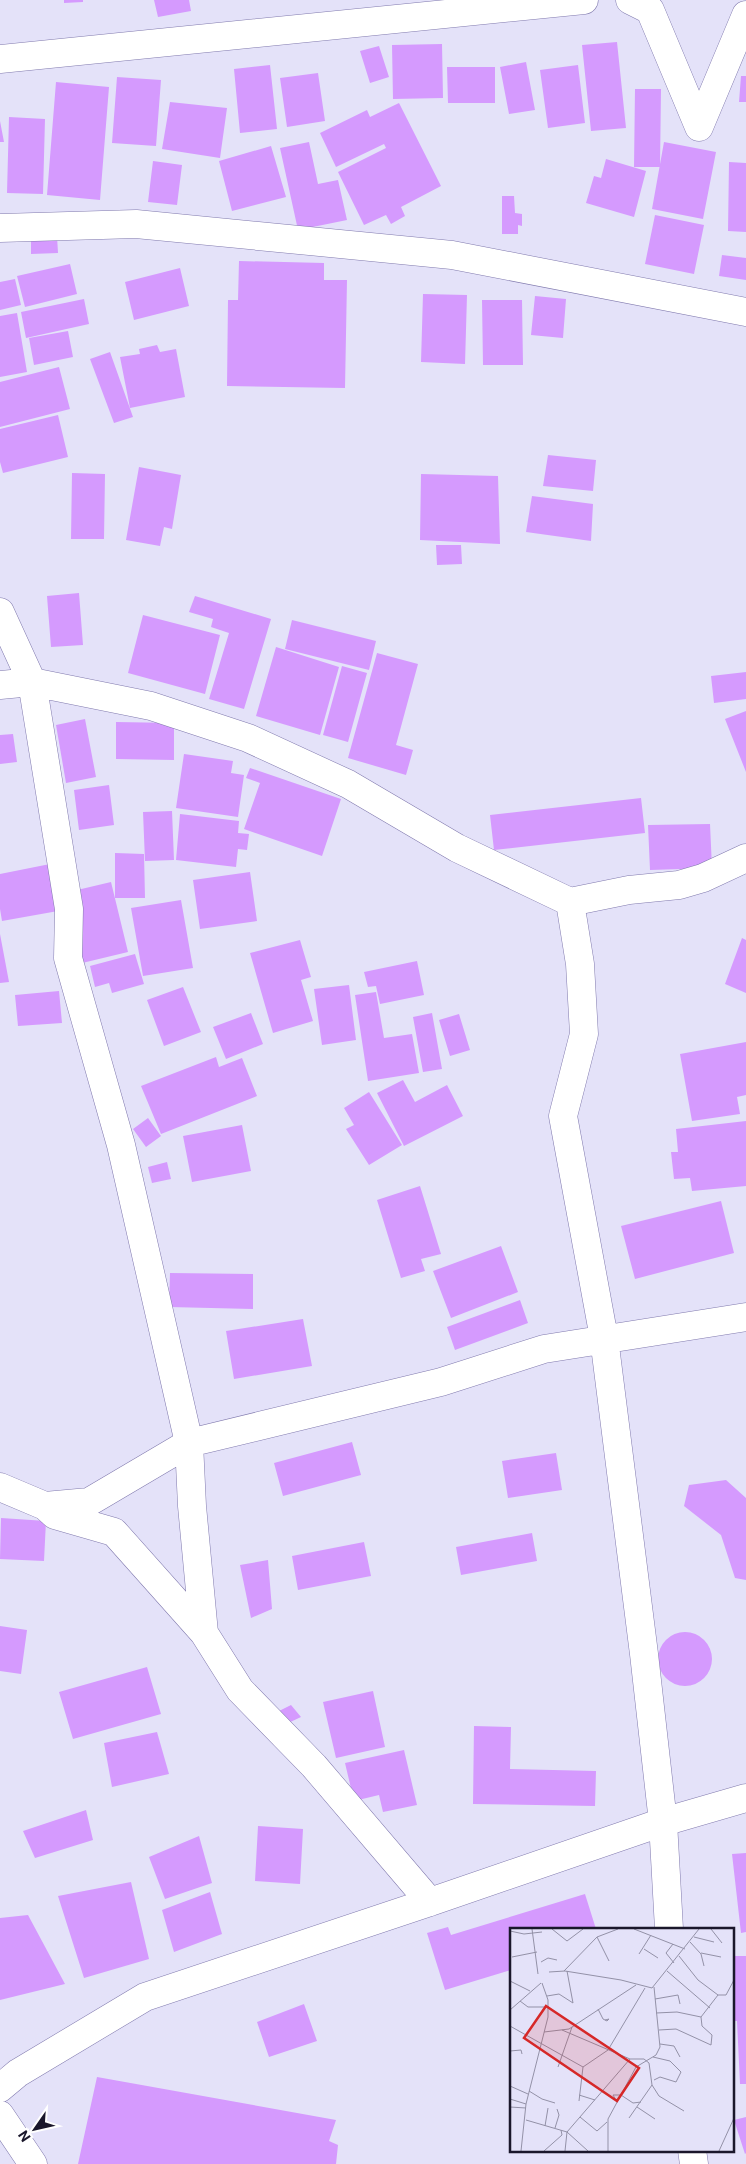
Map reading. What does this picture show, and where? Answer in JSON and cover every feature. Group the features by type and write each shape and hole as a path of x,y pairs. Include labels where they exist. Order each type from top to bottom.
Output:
{"street":[{"path":"0,59 584,0"},
{"path":"630,0 650,10 699,127 746,15"},
{"path":"0,228 136,224 452,255 746,312"},
{"path":"0,612 32,682 69,909 68,958 121,1145 189,1443 192,1506 204,1632"},
{"path":"0,685 32,682 151,706 248,738 348,784 457,848 570,902 629,890 679,885 703,878 746,858"},
{"path":"570,902 580,964 584,1034 562,1116 604,1338 664,1822 670,1928"},
{"path":"45,1506 89,1502 189,1443 441,1382 544,1349 746,1317"},
{"path":"0,1487 45,1506 55,1515 114,1532 204,1632 240,1690 314,1766 430,1902"},
{"path":"0,2088 18,2074 145,1997 664,1822 746,1798"},
{"path":"0,2115 33,2164"}],"building":[{"path":"64,0 83,0 83,2 64,3"},
{"path":"154,0 189,0 191,11 158,17"},
{"path":"617,42 626,128 591,131 582,45"},
{"path":"442,44 443,98 393,99 392,45"},
{"path":"379,46 389,77 370,83 360,51"},
{"path":"526,62 535,110 509,114 500,67"},
{"path":"270,65 277,129 240,133 234,69"},
{"path":"578,65 585,123 548,128 540,70"},
{"path":"447,67 495,67 495,103 448,103"},
{"path":"318,73 325,121 287,127 280,78"},
{"path":"741,76 746,76 746,102 739,102"},
{"path":"117,77 161,80 156,146 112,143"},
{"path":"56,82 109,87 100,200 47,195"},
{"path":"635,89 661,89 660,167 634,167"},
{"path":"170,102 227,108 220,158 162,149"},
{"path":"399,103 441,186 401,207 405,216 391,224 386,215 364,225 338,172 386,148 384,144 336,167 320,133 367,110 370,117"},
{"path":"9,117 45,119 43,194 7,193"},
{"path":"0,121 4,142 0,142"},
{"path":"309,142 318,184 338,180 347,220 298,230 280,148"},
{"path":"664,142 716,152 703,219 652,209"},
{"path":"271,146 286,197 232,211 219,161"},
{"path":"606,159 646,171 634,217 586,203 594,176 601,178"},
{"path":"153,161 182,165 177,205 148,202"},
{"path":"729,162 746,163 746,232 728,231"},
{"path":"502,196 514,196 515,213 522,214 522,226 518,225 518,234 502,234"},
{"path":"655,215 704,225 694,274 645,264"},
{"path":"31,236 57,236 58,253 31,254"},
{"path":"722,255 746,258 746,280 719,276"},
{"path":"239,261 324,263 324,280 347,280 345,388 227,386 228,300 238,300"},
{"path":"70,264 77,294 25,307 17,276"},
{"path":"180,268 189,306 134,320 125,282"},
{"path":"15,279 21,305 0,310 0,282"},
{"path":"423,294 467,295 465,364 421,362"},
{"path":"535,296 566,299 563,338 531,335"},
{"path":"84,299 89,324 26,338 21,312"},
{"path":"482,300 522,300 523,365 483,365"},
{"path":"17,313 27,372 0,377 0,316"},
{"path":"68,331 73,357 34,365 29,338"},
{"path":"157,345 160,352 176,349 185,397 130,408 120,357 140,354 139,349"},
{"path":"110,352 133,417 114,423 90,359"},
{"path":"59,367 70,409 0,427 0,382"},
{"path":"58,415 68,457 3,473 0,462 0,429"},
{"path":"548,455 596,460 593,491 543,486"},
{"path":"139,467 181,475 172,529 164,527 160,546 126,540"},
{"path":"72,473 105,474 104,539 71,539"},
{"path":"421,474 498,476 500,544 420,540"},
{"path":"532,496 593,504 591,541 526,532"},
{"path":"436,545 461,545 462,564 437,565"},
{"path":"79,593 83,645 51,647 47,596"},
{"path":"195,596 271,619 244,709 209,699 229,633 211,627 213,619 189,612"},
{"path":"143,615 220,635 205,694 128,673"},
{"path":"292,620 376,641 369,670 285,649"},
{"path":"276,647 339,667 320,735 256,716"},
{"path":"377,653 418,664 396,745 413,750 406,775 348,758"},
{"path":"342,666 367,673 348,742 323,735"},
{"path":"746,672 746,699 714,703 711,676"},
{"path":"746,711 746,772 725,719"},
{"path":"85,719 96,777 66,783 56,725"},
{"path":"116,722 174,723 174,760 116,759"},
{"path":"13,734 17,762 0,764 0,735"},
{"path":"184,754 233,761 231,773 244,775 238,817 176,808"},
{"path":"250,768 341,799 322,856 244,829 260,783 246,778"},
{"path":"109,785 114,825 79,830 74,790"},
{"path":"641,798 645,833 494,850 490,815"},
{"path":"172,811 174,860 145,861 143,812"},
{"path":"180,814 239,821 238,833 249,834 247,850 238,849 236,867 176,860"},
{"path":"710,824 712,868 650,870 648,825"},
{"path":"115,853 144,854 145,898 115,898"},
{"path":"50,864 58,911 2,921 0,874"},
{"path":"250,872 257,921 200,929 193,880"},
{"path":"111,882 128,952 78,964 70,931 83,928 73,891"},
{"path":"181,900 193,968 143,976 131,908"},
{"path":"0,934 9,982 0,983"},
{"path":"742,938 746,940 746,993 725,984"},
{"path":"300,940 311,977 301,980 313,1021 273,1033 250,953"},
{"path":"135,954 144,984 112,993 109,983 95,987 90,966"},
{"path":"417,961 424,995 380,1004 376,986 368,987 364,972"},
{"path":"349,985 356,1040 322,1045 314,989"},
{"path":"183,987 201,1032 164,1046 147,1000"},
{"path":"59,991 62,1023 18,1026 15,995"},
{"path":"376,992 384,1038 412,1034 419,1073 368,1081 355,995"},
{"path":"251,1013 263,1044 226,1059 213,1027"},
{"path":"432,1013 442,1069 423,1072 413,1017"},
{"path":"459,1014 470,1050 450,1056 439,1020"},
{"path":"746,1042 746,1095 737,1097 740,1114 692,1121 680,1054"},
{"path":"216,1057 219,1067 242,1058 257,1096 161,1134 141,1086"},
{"path":"403,1080 415,1102 447,1085 463,1116 404,1146 377,1093"},
{"path":"369,1092 402,1145 369,1165 346,1129 354,1125 344,1108"},
{"path":"148,1118 161,1136 146,1147 133,1129"},
{"path":"746,1121 746,1186 692,1191 690,1178 674,1179 671,1152 678,1152 676,1129"},
{"path":"242,1125 251,1171 192,1182 183,1136"},
{"path":"167,1162 171,1179 152,1183 148,1167"},
{"path":"420,1186 441,1254 421,1259 425,1271 401,1278 377,1200"},
{"path":"721,1201 734,1253 635,1279 621,1226"},
{"path":"501,1246 518,1292 451,1318 433,1271"},
{"path":"170,1273 253,1274 253,1309 169,1307"},
{"path":"520,1300 528,1323 455,1350 447,1327"},
{"path":"303,1319 312,1366 234,1379 226,1331"},
{"path":"352,1442 361,1475 283,1496 274,1463"},
{"path":"556,1453 562,1490 508,1498 502,1461"},
{"path":"726,1480 746,1498 746,1580 735,1578 721,1535 684,1506 689,1485"},
{"path":"1,1518 46,1521 44,1561 0,1559"},
{"path":"532,1533 537,1561 461,1575 456,1547"},
{"path":"364,1542 371,1576 298,1590 292,1556"},
{"path":"268,1560 272,1609 251,1618 240,1565"},
{"path":"0,1626 27,1630 21,1674 0,1671"},
{"path":"685,1632 695,1634 704,1640 710,1649 712,1659 710,1669 704,1678 695,1684 685,1686 675,1684 666,1678 660,1669 658,1659 660,1649 666,1640 675,1634"},
{"path":"147,1667 161,1714 73,1739 59,1692"},
{"path":"373,1691 385,1747 336,1758 323,1702"},
{"path":"291,1705 301,1717 286,1724 277,1712"},
{"path":"474,1726 511,1727 510,1769 596,1771 595,1806 473,1804"},
{"path":"157,1732 169,1774 112,1787 104,1743"},
{"path":"404,1750 417,1805 383,1812 379,1795 354,1801 345,1763"},
{"path":"86,1810 93,1840 35,1858 23,1831"},
{"path":"258,1826 303,1829 300,1884 255,1881"},
{"path":"199,1836 212,1883 165,1899 149,1857"},
{"path":"746,1853 746,1932 741,1933 732,1854"},
{"path":"131,1882 149,1959 84,1978 58,1896"},
{"path":"210,1892 222,1934 174,1952 162,1910"},
{"path":"585,1894 596,1928 510,1928 510,1970 445,1990 427,1933 448,1927 451,1935"},
{"path":"28,1915 65,1984 0,2000 0,1918"},
{"path":"734,1956 746,1956 746,2084 740,2084 737,2021 734,2021"},
{"path":"304,2004 317,2041 269,2057 257,2022"},
{"path":"97,2077 336,2120 329,2141 338,2145 336,2164 78,2164"},
{"path":"746,2117 746,2153 745,2154 734,2120"}]}
